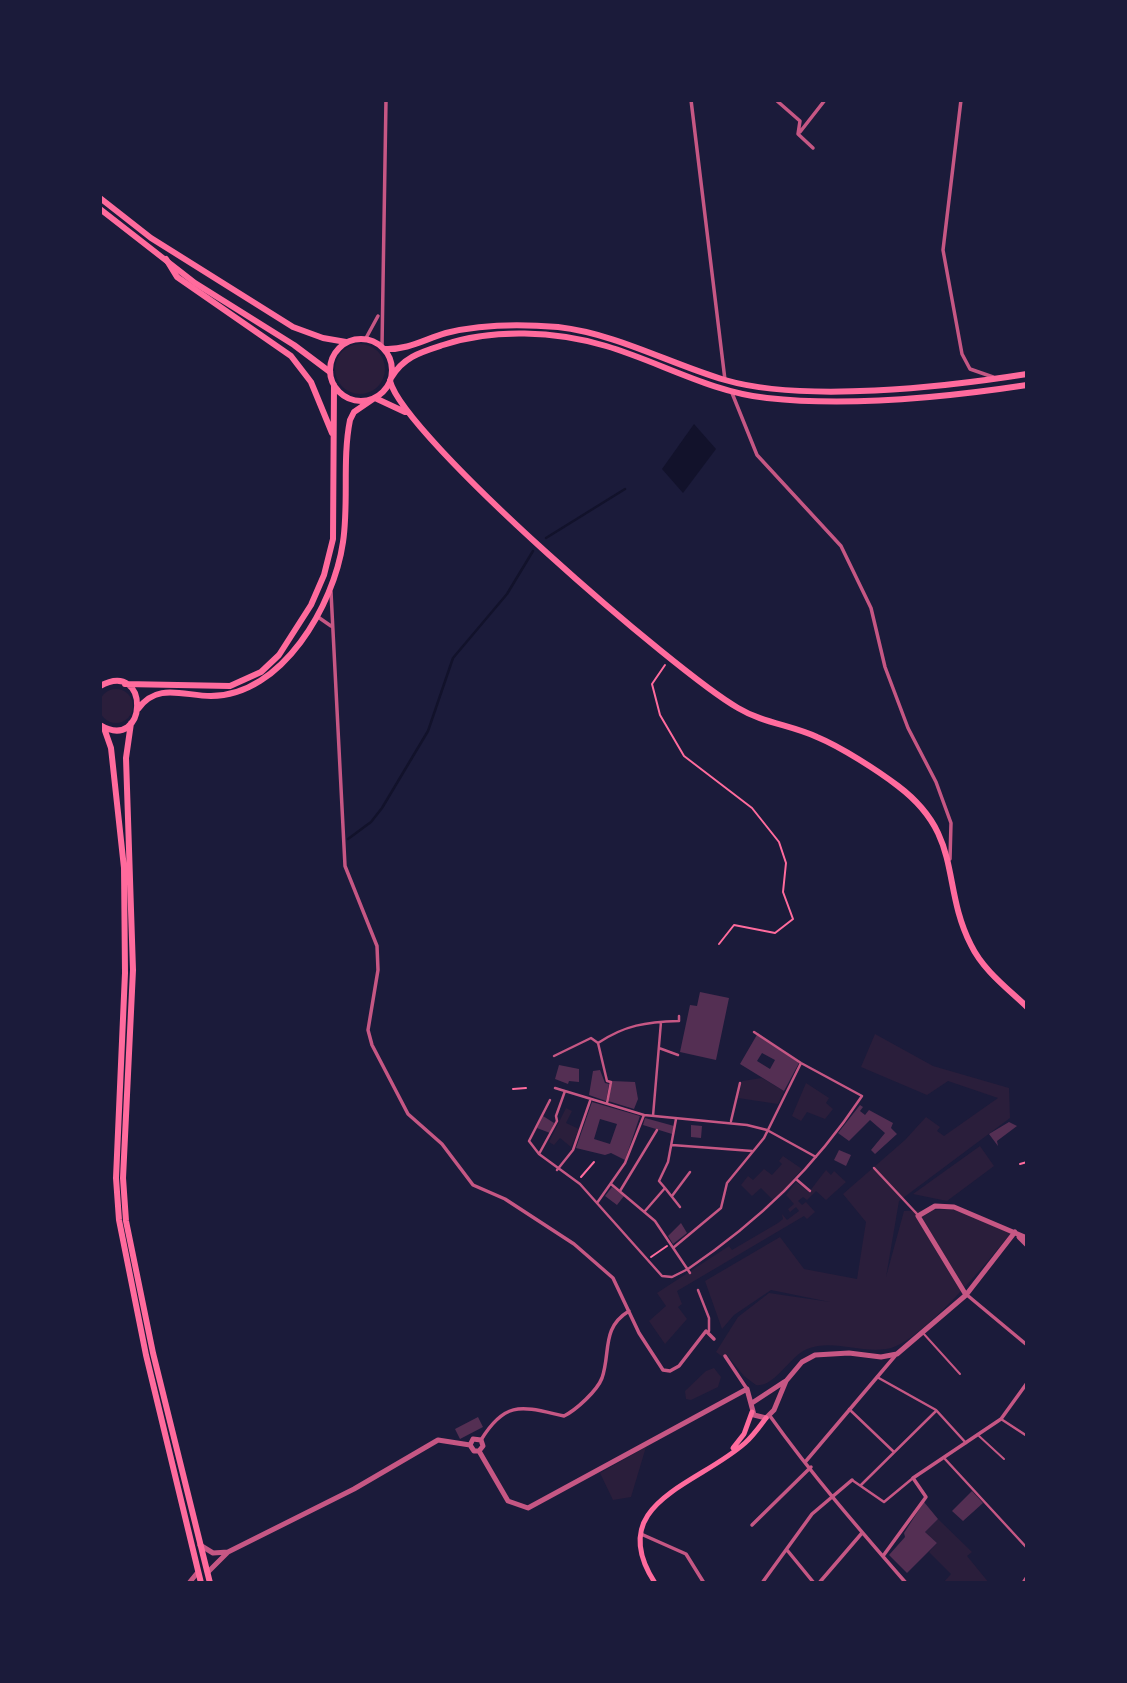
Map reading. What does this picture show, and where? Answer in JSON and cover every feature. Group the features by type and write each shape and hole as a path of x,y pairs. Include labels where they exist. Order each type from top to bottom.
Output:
{"main road":[{"path":"100,198 151,238 293,327 323,338 346,342 366,338 383,347 409,348 468,329 500,326 560,327 623,341 724,380 797,390 948,385 1027,374"},
{"path":"100,209 195,283 294,345 330,372"},
{"path":"166,259 177,277 291,356 317,394 334,438"},
{"path":"210,1583 153,1353 127,1221 122,1178 133,970 126,758 131,723 138,709 155,693 170,691 222,696 256,686 285,662 313,620 330,586 345,532 350,420 354,412 374,398 391,379 398,365 416,354 470,338 510,334 559,337 607,346 732,391 788,400 985,391 1027,385"},
{"path":"100,686 112,681 125,684 230,686 261,672 279,655 312,605 324,575 333,539 334,384 330,372 334,355 346,342"},
{"path":"383,347 392,363 391,379 407,413 532,540 736,708 770,724 817,737 898,786 931,818 950,859 961,922 971,945 980,961 1027,1007"},
{"path":"334,384 346,397 364,401 374,398 407,413"},
{"path":"125,684 136,694 138,709"},
{"path":"102,727 118,730 131,723"},
{"path":"102,727 111,748 124,868 125,973 116,1178 119,1220 146,1355 201,1583"},
{"path":"729,1453 744,1434 752,1412"},
{"path":"655,1583 641,1558 640,1532 643,1521 657,1503 745,1443 768,1417"}],"street":[{"path":"383,347 380,310 386,100"},
{"path":"691,100 724,380"},
{"path":"776,100 800,121 798,134"},
{"path":"798,134 825,100"},
{"path":"961,100 943,250 962,354 970,369 998,379"},
{"path":"798,134 813,149"},
{"path":"366,338 380,310"},
{"path":"732,391 757,455 841,546 871,608 885,667 908,728 936,782 951,823 950,859"},
{"path":"330,586 345,866 377,946 378,970 368,1030 372,1045 410,1117 442,1144 468,1181 512,1203 584,1251 613,1278 653,1359 666,1372 679,1366 704,1332 709,1331"},
{"path":"313,620 322,618 333,627"},
{"path":"598,1043 619,1029 661,1021 679,1021 679,1016"},
{"path":"653,1116 661,1021"},
{"path":"550,1100 529,1141 557,1170 580,1184 662,1276 672,1277 688,1271 786,1193 862,1096 801,1063 754,1032"},
{"path":"554,1056 591,1038 598,1043 607,1082 611,1082 607,1103"},
{"path":"659,1048 678,1055"},
{"path":"673,1248 721,1208 727,1183 767,1130 801,1063"},
{"path":"730,1122 740,1083"},
{"path":"555,1088 661,1120 730,1122 767,1130 816,1157"},
{"path":"539,1154 558,1121 556,1116 565,1091"},
{"path":"557,1170 573,1150 591,1100"},
{"path":"597,1203 625,1163 644,1115"},
{"path":"676,1119 672,1145 659,1181 680,1207"},
{"path":"620,1191 657,1130"},
{"path":"672,1145 753,1151"},
{"path":"874,1168 918,1216 967,1295 1027,1345"},
{"path":"672,1196 690,1172"},
{"path":"796,1179 810,1191"},
{"path":"611,1184 645,1211 688,1271"},
{"path":"645,1211 665,1188"},
{"path":"918,1216 935,1206 954,1207 1027,1238"},
{"path":"1015,1232 1027,1245"},
{"path":"806,1461 897,1354 967,1295 1015,1232"},
{"path":"698,1290 709,1318 709,1331 714,1339"},
{"path":"481,1440 494,1419 521,1407 564,1416 573,1411 599,1384 607,1335 620,1316 629,1311"},
{"path":"768,1417 786,1381 802,1362 814,1355 849,1353 881,1357 897,1354"},
{"path":"725,1356 747,1389 752,1412 760,1418 768,1417"},
{"path":"877,1377 936,1410 966,1444"},
{"path":"752,1403 786,1381"},
{"path":"762,1583 812,1514 852,1480 884,1502 913,1478 1001,1419 1027,1384"},
{"path":"479,1451 508,1501 528,1508 747,1389"},
{"path":"747,1389 759,1396 770,1398 774,1404"},
{"path":"849,1409 894,1452"},
{"path":"861,1485 936,1410"},
{"path":"768,1417 811,1467 830,1497 906,1583"},
{"path":"1001,1419 1027,1436"},
{"path":"470,1446 473,1439 481,1440"},
{"path":"208,1572 228,1552 354,1489 438,1440 470,1446 474,1451 479,1451"},
{"path":"479,1451 483,1446 481,1440"},
{"path":"945,1459 1027,1548"},
{"path":"752,1525 811,1467"},
{"path":"883,1556 926,1497 913,1478"},
{"path":"640,1532 687,1555 704,1583"},
{"path":"819,1583 862,1533"},
{"path":"200,1545 213,1553 228,1552"},
{"path":"787,1550 814,1583"},
{"path":"189,1583 198,1572"},
{"path":"1023,1583 1027,1577"}],"lane":[{"path":"922,1332 960,1374"},
{"path":"978,1435 1004,1459"}],"path":[{"path":"671,657 652,684 660,715 684,756 752,808 779,842 786,863 783,892 793,919 775,933 734,925 719,944"},
{"path":"513,1089 527,1088"},
{"path":"581,1177 594,1162"},
{"path":"1020,1164 1027,1162"},
{"path":"647,1260 670,1244"}],"shaded area":[{"path":"360,344 377,352 385,369 377,386 360,394 343,386 335,369 343,352"},
{"path":"694,424 716,449 683,493 662,469"},
{"path":"116,689 128,694 133,706 128,718 116,723 104,718 99,706 104,694"},
{"path":"875,1034 933,1066 1009,1088 1010,1118 899,1201 886,1277 904,1211 953,1209 1011,1233 935,1318 900,1344 876,1350 817,1346 794,1358 769,1382 756,1385 744,1376 727,1355 723,1357 716,1352 738,1317 769,1293 830,1302 771,1290 734,1315 722,1329 705,1281 780,1237 804,1269 857,1279 866,1222 843,1194 905,1140 926,1117 940,1127 937,1131 944,1136 998,1098 948,1081 927,1095 861,1067"},
{"path":"762,1078 784,1091 778,1104 738,1098 742,1081"},
{"path":"806,1083 829,1098 826,1103 833,1109 825,1119 807,1112 801,1121 792,1116"},
{"path":"566,1108 572,1111 566,1123 579,1129 571,1147 560,1138 554,1145 549,1142"},
{"path":"980,1146 994,1166 947,1201 913,1194"},
{"path":"783,1156 802,1169 774,1201 761,1188 752,1196 741,1185 748,1176 753,1180 764,1169 772,1175 782,1164 779,1161"},
{"path":"826,1170 831,1175 834,1171 846,1182 826,1200 816,1191 807,1200 803,1197 798,1201 802,1205 806,1202 815,1212 807,1219 804,1216 677,1291 682,1304 678,1307 687,1319 665,1344 649,1321 666,1306 657,1293 729,1246 732,1250 778,1223 783,1219 782,1214 787,1220 799,1211 796,1207 790,1212 788,1209 794,1204 786,1195 796,1182 809,1192"},
{"path":"714,1368 721,1377 718,1387 691,1400 686,1399 685,1391 706,1371"},
{"path":"646,1447 631,1497 613,1500 600,1473"},
{"path":"938,1519 972,1552 967,1556 989,1583 943,1583 951,1574 929,1552 937,1543 925,1532"}],"building":[{"path":"700,992 729,998 716,1060 680,1052 690,1005 697,1006"},
{"path":"758,1033 799,1063 784,1091 740,1064","holes":["762,1053 775,1060 770,1069 757,1061"]},
{"path":"559,1065 579,1069 579,1082 569,1081 568,1084 555,1079"},
{"path":"600,1070 605,1083 609,1084 606,1101 589,1095 593,1071"},
{"path":"612,1081 635,1082 638,1099 634,1109 608,1101"},
{"path":"592,1102 640,1116 625,1160 611,1153 605,1155 576,1148","holes":["600,1119 617,1124 610,1144 594,1139"]},
{"path":"860,1105 863,1107 860,1111 865,1115 869,1110 893,1123 891,1128 897,1134 875,1154 871,1150 885,1133 870,1120 849,1141 838,1133"},
{"path":"543,1116 554,1123 550,1133 537,1128"},
{"path":"645,1118 674,1126 672,1134 643,1125"},
{"path":"1009,1122 1017,1126 997,1141 998,1146 989,1134"},
{"path":"691,1125 702,1126 701,1138 691,1137"},
{"path":"839,1150 851,1155 846,1166 834,1160"},
{"path":"612,1187 624,1196 617,1205 605,1196"},
{"path":"681,1223 687,1233 673,1244 668,1236"},
{"path":"478,1417 483,1427 460,1439 455,1429"},
{"path":"972,1491 983,1503 963,1521 952,1511"},
{"path":"924,1502 938,1519 925,1532 937,1543 907,1573 889,1555 905,1537 904,1533"}],"waterway":[{"path":"546,538 625,489"},
{"path":"348,839 371,822 382,808 428,731 453,658 507,594 533,551"}]}
